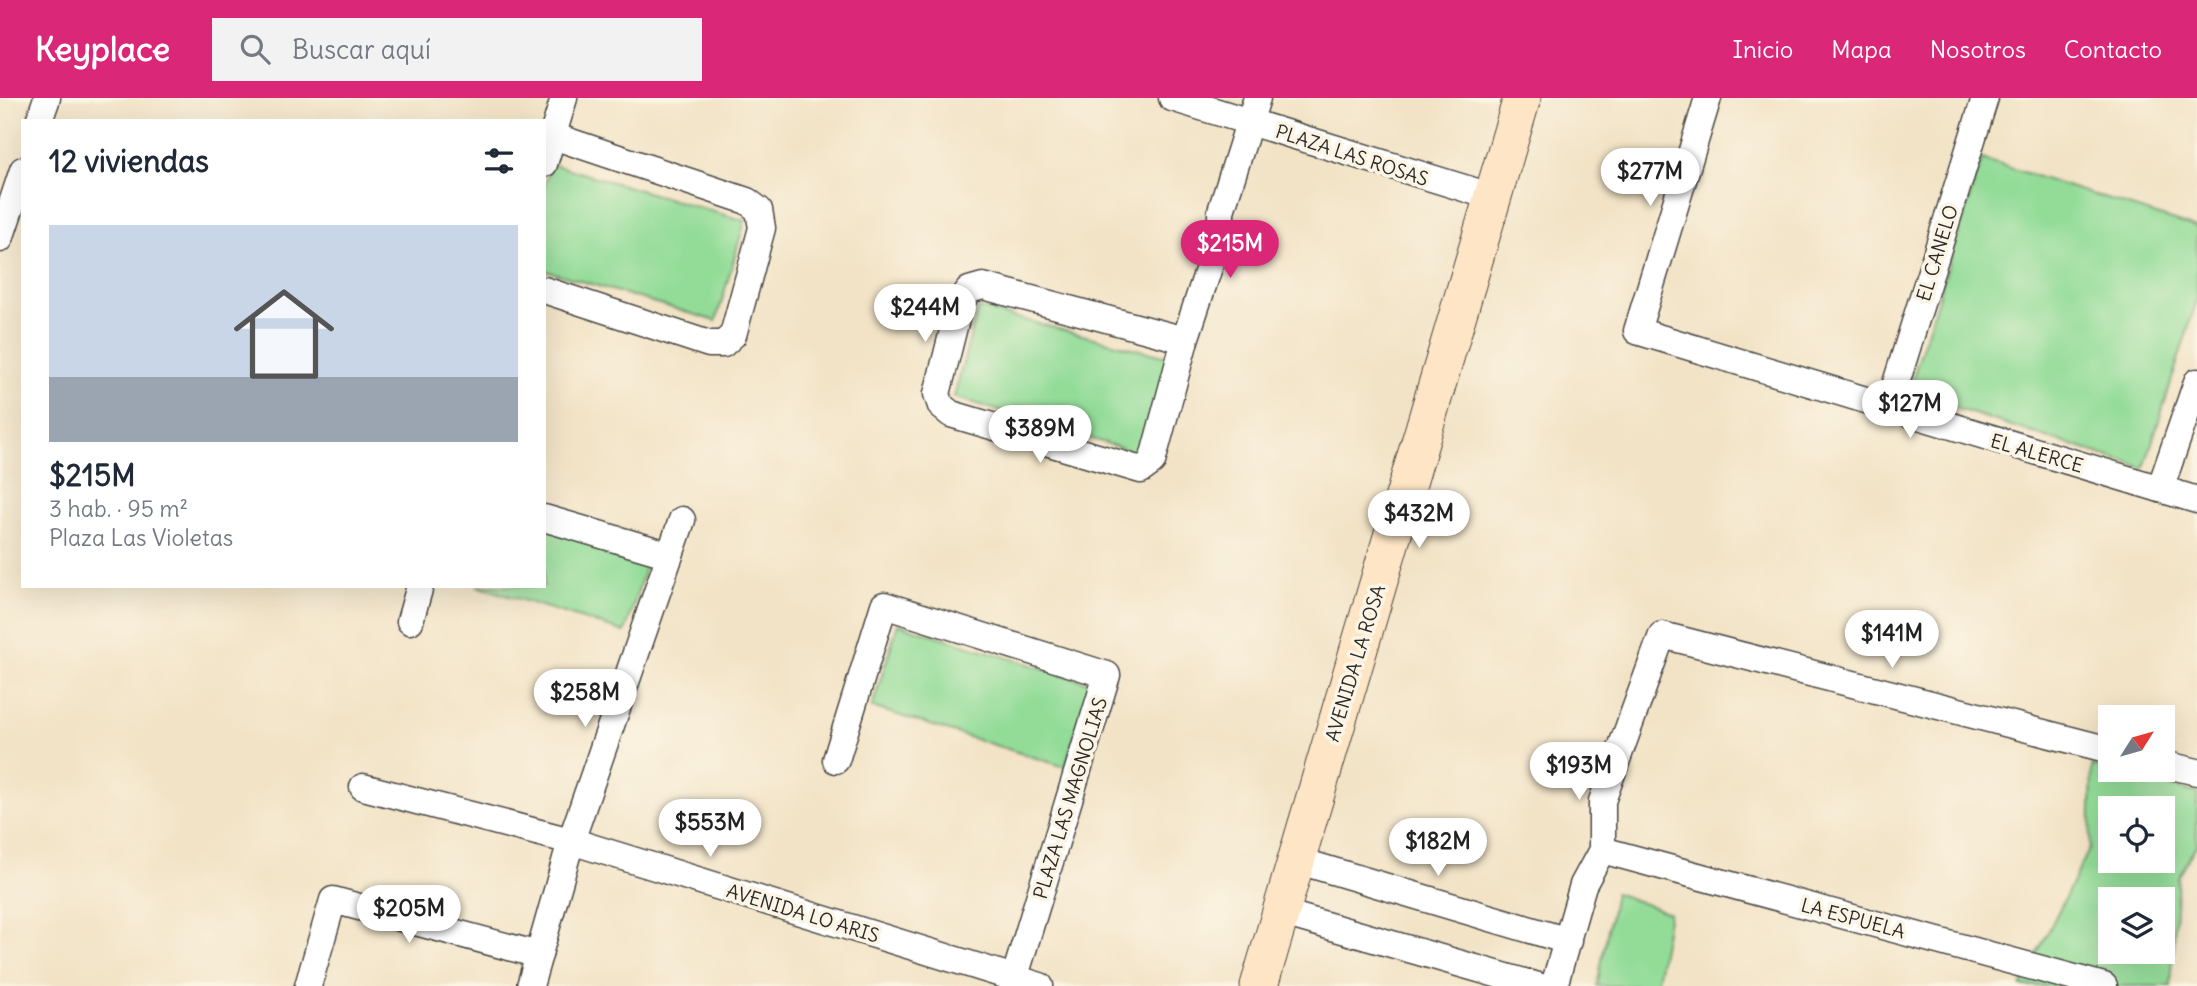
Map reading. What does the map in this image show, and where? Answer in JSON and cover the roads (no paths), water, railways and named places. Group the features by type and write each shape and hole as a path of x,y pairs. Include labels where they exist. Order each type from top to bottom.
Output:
{"street":[{"path":"40,119 47,98"},
{"path":"546,158 564,98"},
{"name":"PLAZA LAS ROSAS","path":"1172,98 1253,110 1493,197"},
{"name":"AVENIDA LA ROSA","path":"1259,986 1522,98"},
{"name":"EL ALERCE","path":"1708,98 1637,331 1888,409 2197,500"},
{"name":"EL CANELO","path":"1888,409 1985,98"},
{"path":"1177,338 983,286 969,290 960,303 937,394 941,406 951,414 1141,470 1152,462 1177,338 1221,231 1221,211 1253,110"},
{"path":"546,291 709,344 723,344 733,335 762,228 759,209 747,201 553,136"},
{"path":"0,239 21,176"},
{"path":"2160,489 2197,382"},
{"path":"546,519 670,555"},
{"path":"530,986 571,841 682,520"},
{"path":"410,621 419,588"},
{"name":"PLAZA LAS MAGNOLIAS","path":"836,760 884,605 1107,676 1013,982"},
{"path":"1554,986 1583,885 1602,850 1602,801 1662,635 2098,747"},
{"path":"2175,767 2197,772"},
{"name":"AVENIDA LO ARIS","path":"363,788 571,841 1013,982 1040,986"},
{"name":"LA ESPUELA","path":"1602,850 2104,986"},
{"path":"1296,860 1567,941"},
{"path":"307,986 333,900 539,955"},
{"path":"1279,912 1538,986"}]}
